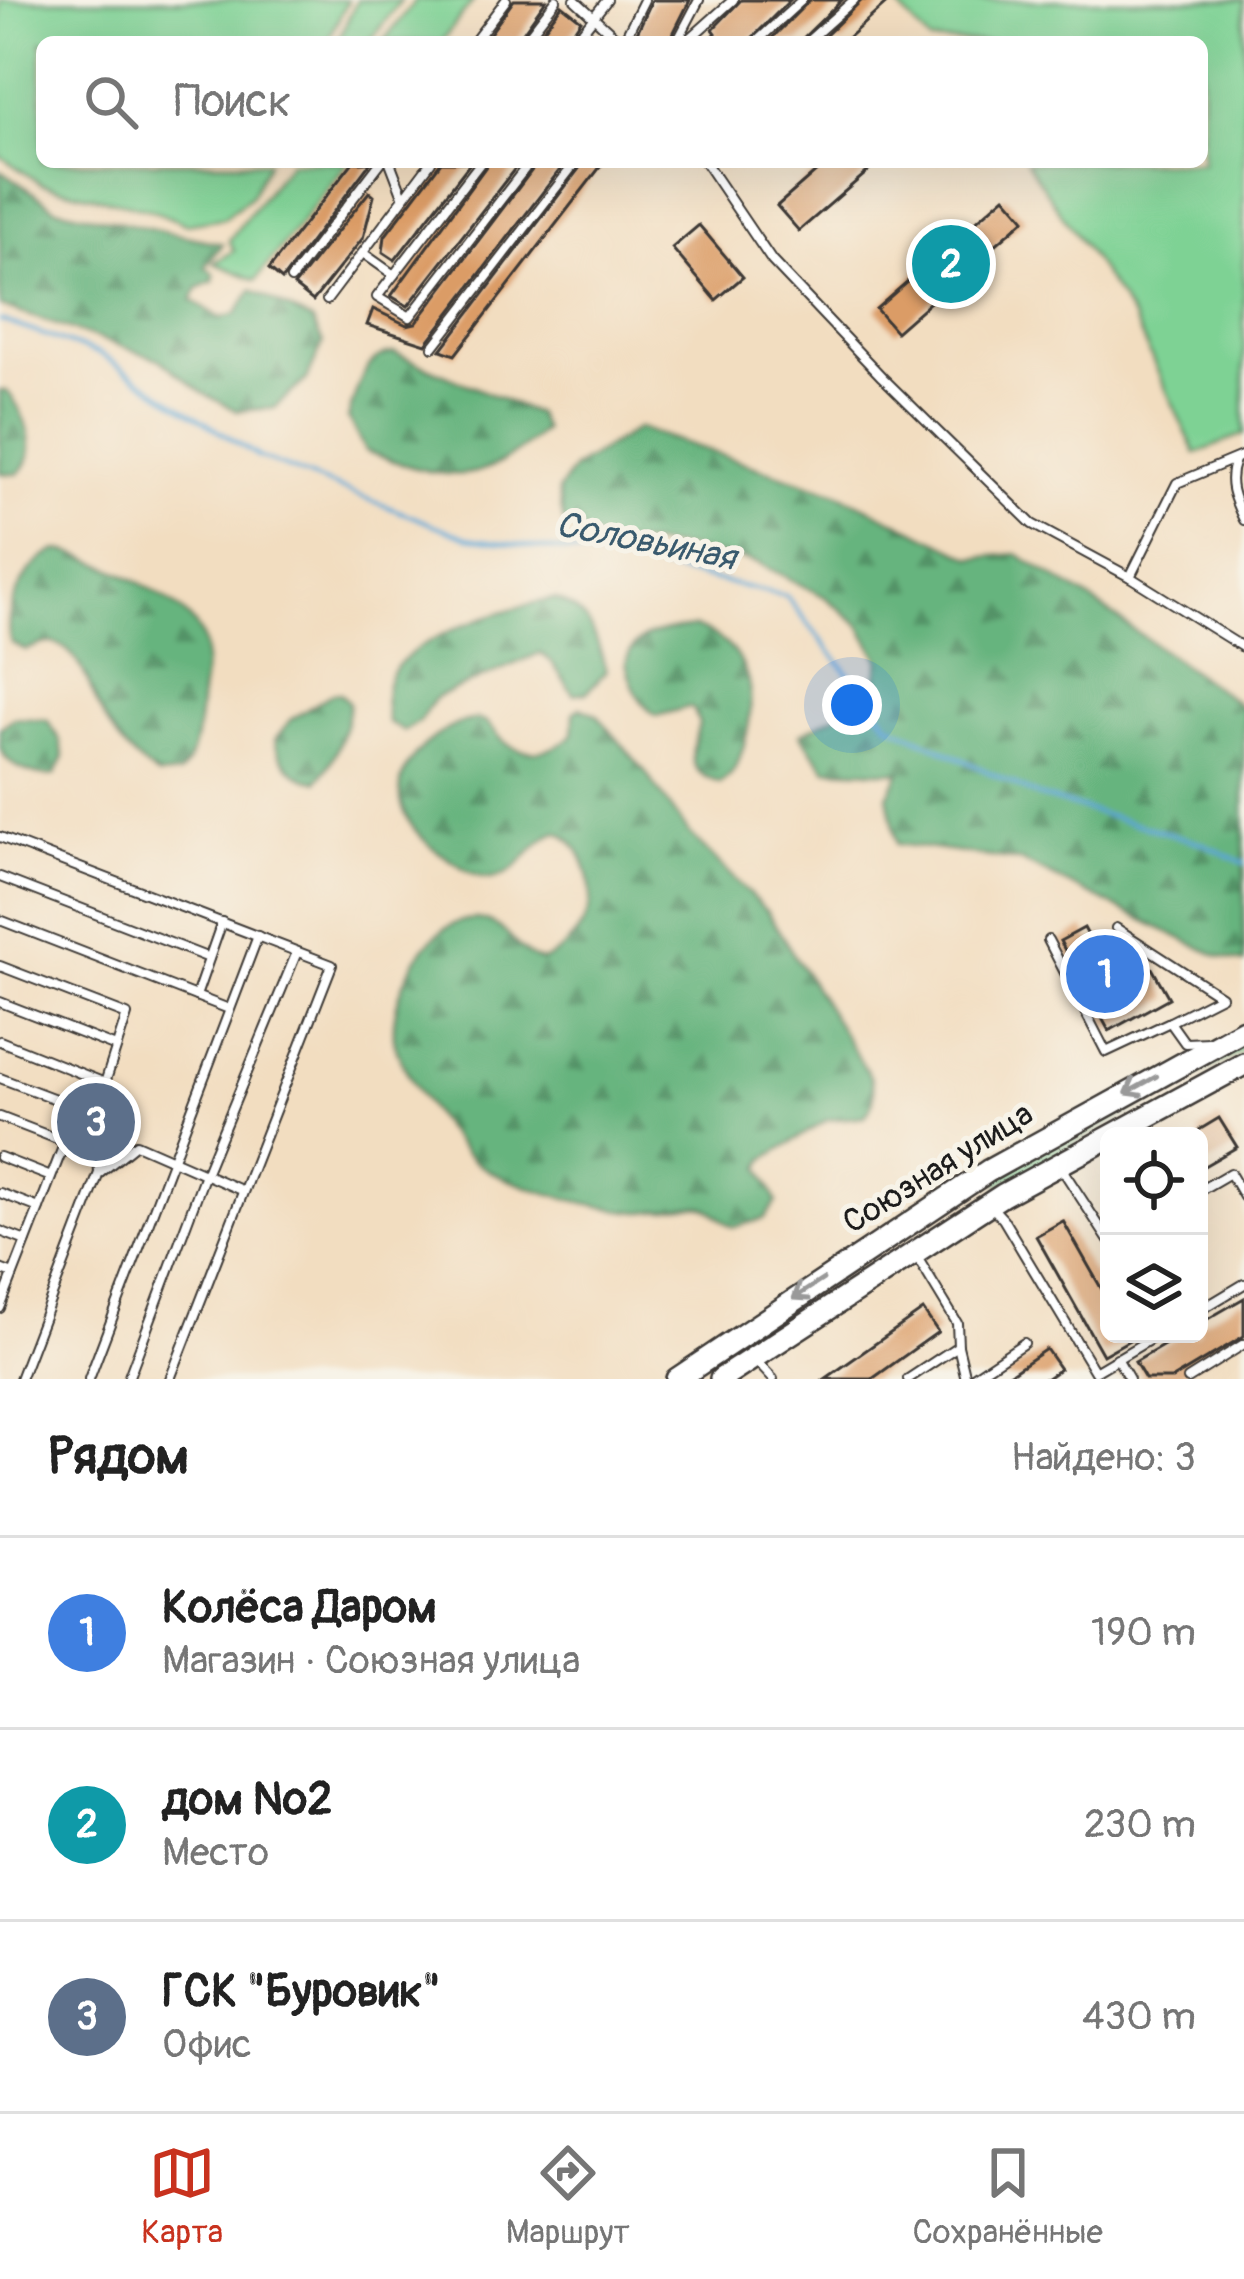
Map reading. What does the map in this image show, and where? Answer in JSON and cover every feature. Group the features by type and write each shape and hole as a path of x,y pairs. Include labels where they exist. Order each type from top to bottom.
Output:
{"main road":[{"name":"Союзная улица","path":"677,1379 988,1171 1244,1030"},
{"name":"Союзная улица","path":"721,1379 988,1204 1244,1064"}],"lane":[{"path":"479,36 506,0"},
{"path":"529,36 556,0"},
{"path":"575,0 616,36"},
{"path":"579,36 607,0"},
{"path":"625,36 644,0"},
{"path":"684,36 699,0"},
{"path":"689,36 734,0"},
{"path":"763,36 802,0"},
{"path":"814,36 854,0"},
{"path":"291,279 380,168"},
{"path":"388,168 404,198"},
{"path":"327,300 426,168"},
{"path":"476,168 377,297 410,317 525,168"},
{"path":"433,346 571,168"},
{"path":"709,168 772,261 898,394 1032,524 1244,648"},
{"path":"363,253 394,275"},
{"path":"1130,578 1177,484 1240,457"},
{"path":"1240,457 1230,473 1231,492 1244,520"},
{"path":"0,837 332,965 170,1379"},
{"path":"0,878 209,958"},
{"path":"0,920 229,1009"},
{"path":"196,996 222,922"},
{"path":"1048,940 1106,1052 1221,996 1116,928"},
{"path":"89,1379 258,936"},
{"path":"128,1379 205,1174 297,952"},
{"path":"0,966 128,1015 95,1114 99,1174 20,1379"},
{"path":"0,1003 117,1048"},
{"path":"1170,1022 1185,1043 1222,1041"},
{"path":"0,1041 105,1083"},
{"path":"0,1078 95,1114"},
{"path":"0,1117 65,1142 0,1307"},
{"path":"99,1174 136,1144 241,1190"},
{"path":"0,1157 51,1177"},
{"path":"1057,1163 1105,1235"},
{"path":"1208,1186 1230,1173 1244,1197"},
{"path":"0,1193 39,1208"},
{"path":"988,1204 1028,1258 1094,1372 1143,1343"},
{"path":"0,1231 26,1241"},
{"path":"913,1251 957,1323 968,1379 1024,1343"},
{"path":"0,1269 14,1274"},
{"path":"1208,1306 1244,1284"},
{"path":"1188,1379 1244,1344"},
{"path":"908,1379 958,1346"},
{"path":"752,1357 773,1379"},
{"path":"1117,1358 1130,1379"}],"green space":[{"path":"0,0 348,0 330,36 36,36 36,168 265,168 251,196 224,218 186,224 151,210 42,184 0,156"},
{"path":"357,0 401,0 374,36 340,36"},
{"path":"416,0 474,0 446,36 388,36"},
{"path":"1244,0 1244,434 1196,454 1133,318 1030,168 1208,168 1208,36 925,36 894,1"},
{"path":"285,168 343,168 256,280 214,263 234,251 229,240"},
{"path":"0,170 56,208 223,244 205,267 214,273 214,281 198,288 192,300 221,318 236,314 252,290 312,321 323,343 307,379 274,408 237,411 203,393 159,359 0,306"},
{"path":"395,353 536,414 544,430 499,463 460,474 418,469 365,451 348,418 354,397 368,367"},
{"path":"0,391 14,399 28,433 29,455 18,474 0,473"},
{"path":"638,428 837,493 973,558 1017,554 1091,600 1244,709 1244,963 1218,956 1020,861 897,844 888,796 900,772 826,769 800,734 873,696 880,660 859,624 825,597 758,563 689,548 603,540 564,523 558,491 574,468"},
{"path":"58,550 95,561 160,595 202,637 205,661 197,731 193,751 179,774 159,776 126,748 101,712 78,662 63,647 49,643 25,650 11,643 9,617 19,589 36,565"},
{"path":"555,599 584,618 599,647 606,671 587,692 573,694 540,653 435,698 419,722 404,731 388,723 387,684 412,652 460,627"},
{"path":"694,627 728,646 750,690 742,750 733,772 720,783 695,766 699,724 694,710 689,707 657,716 651,712 637,694 626,663 643,639"},
{"path":"340,693 349,703 346,723 329,764 317,781 310,780 290,767 275,740 290,720"},
{"path":"580,707 597,715 689,833 767,912 870,1076 874,1097 865,1116 827,1120 765,1159 761,1168 777,1202 764,1219 734,1227 704,1207 623,1210 558,1196 496,1174 470,1157 443,1127 398,1051 394,1020 405,981 426,945 441,932 457,923 486,921 542,961 577,933 590,897 582,858 558,832 512,870 492,878 470,872 432,847 407,818 401,802 406,769 435,737 473,720 486,723 514,748 550,749 573,734 574,712"},
{"path":"14,718 47,720 64,757 55,775 24,770 4,755 0,728"},
{"path":"1244,1038 1244,1051 999,1185 993,1176"}],"building":[{"path":"514,0 546,0 520,36 488,36"},
{"path":"652,0 690,0 672,36 635,36"},
{"path":"741,0 790,0 754,36 713,36 713,29"},
{"path":"810,0 842,0 805,36 774,36"},
{"path":"862,0 890,0 850,36 825,36"},
{"path":"562,5 581,20 570,36 539,36"},
{"path":"348,168 366,168 282,280 269,269"},
{"path":"436,168 466,168 395,260 383,252 385,236"},
{"path":"485,168 515,168 408,306 391,296"},
{"path":"533,168 561,168 426,344 367,325 373,309 407,325 416,323"},
{"path":"579,168 599,168 455,355 441,350"},
{"path":"820,168 872,168 799,231 777,206"},
{"path":"369,192 374,196 363,238 313,301 294,286"},
{"path":"1005,196 1025,219 896,332 876,309"},
{"path":"699,225 743,277 716,300 672,248"},
{"path":"1084,928 1117,988 1152,968 1169,998 1109,1031 1060,941"},
{"path":"1219,1118 1237,1147 1208,1164 1208,1127 1204,1127"},
{"path":"1063,1221 1100,1286 1100,1343 1124,1343 1103,1355 1036,1236"},
{"path":"1244,1298 1244,1336 1172,1379 1145,1379 1135,1362 1168,1343 1208,1343 1208,1319"},
{"path":"923,1310 938,1332 872,1379 825,1379"},
{"path":"1046,1349 1060,1369 1046,1379 1002,1379"}],"waterway":[{"name":"Соловьиная","path":"0,320 100,354 259,457 468,538 614,558 786,596 889,724 1038,796 1202,843 1244,863"}],"place":[{"name":"дом №2","path":"951,264"},
{"name":"Колёса Даром","path":"1105,974"},
{"name":"ГСК \"Буровик\"","path":"96,1122"}]}
